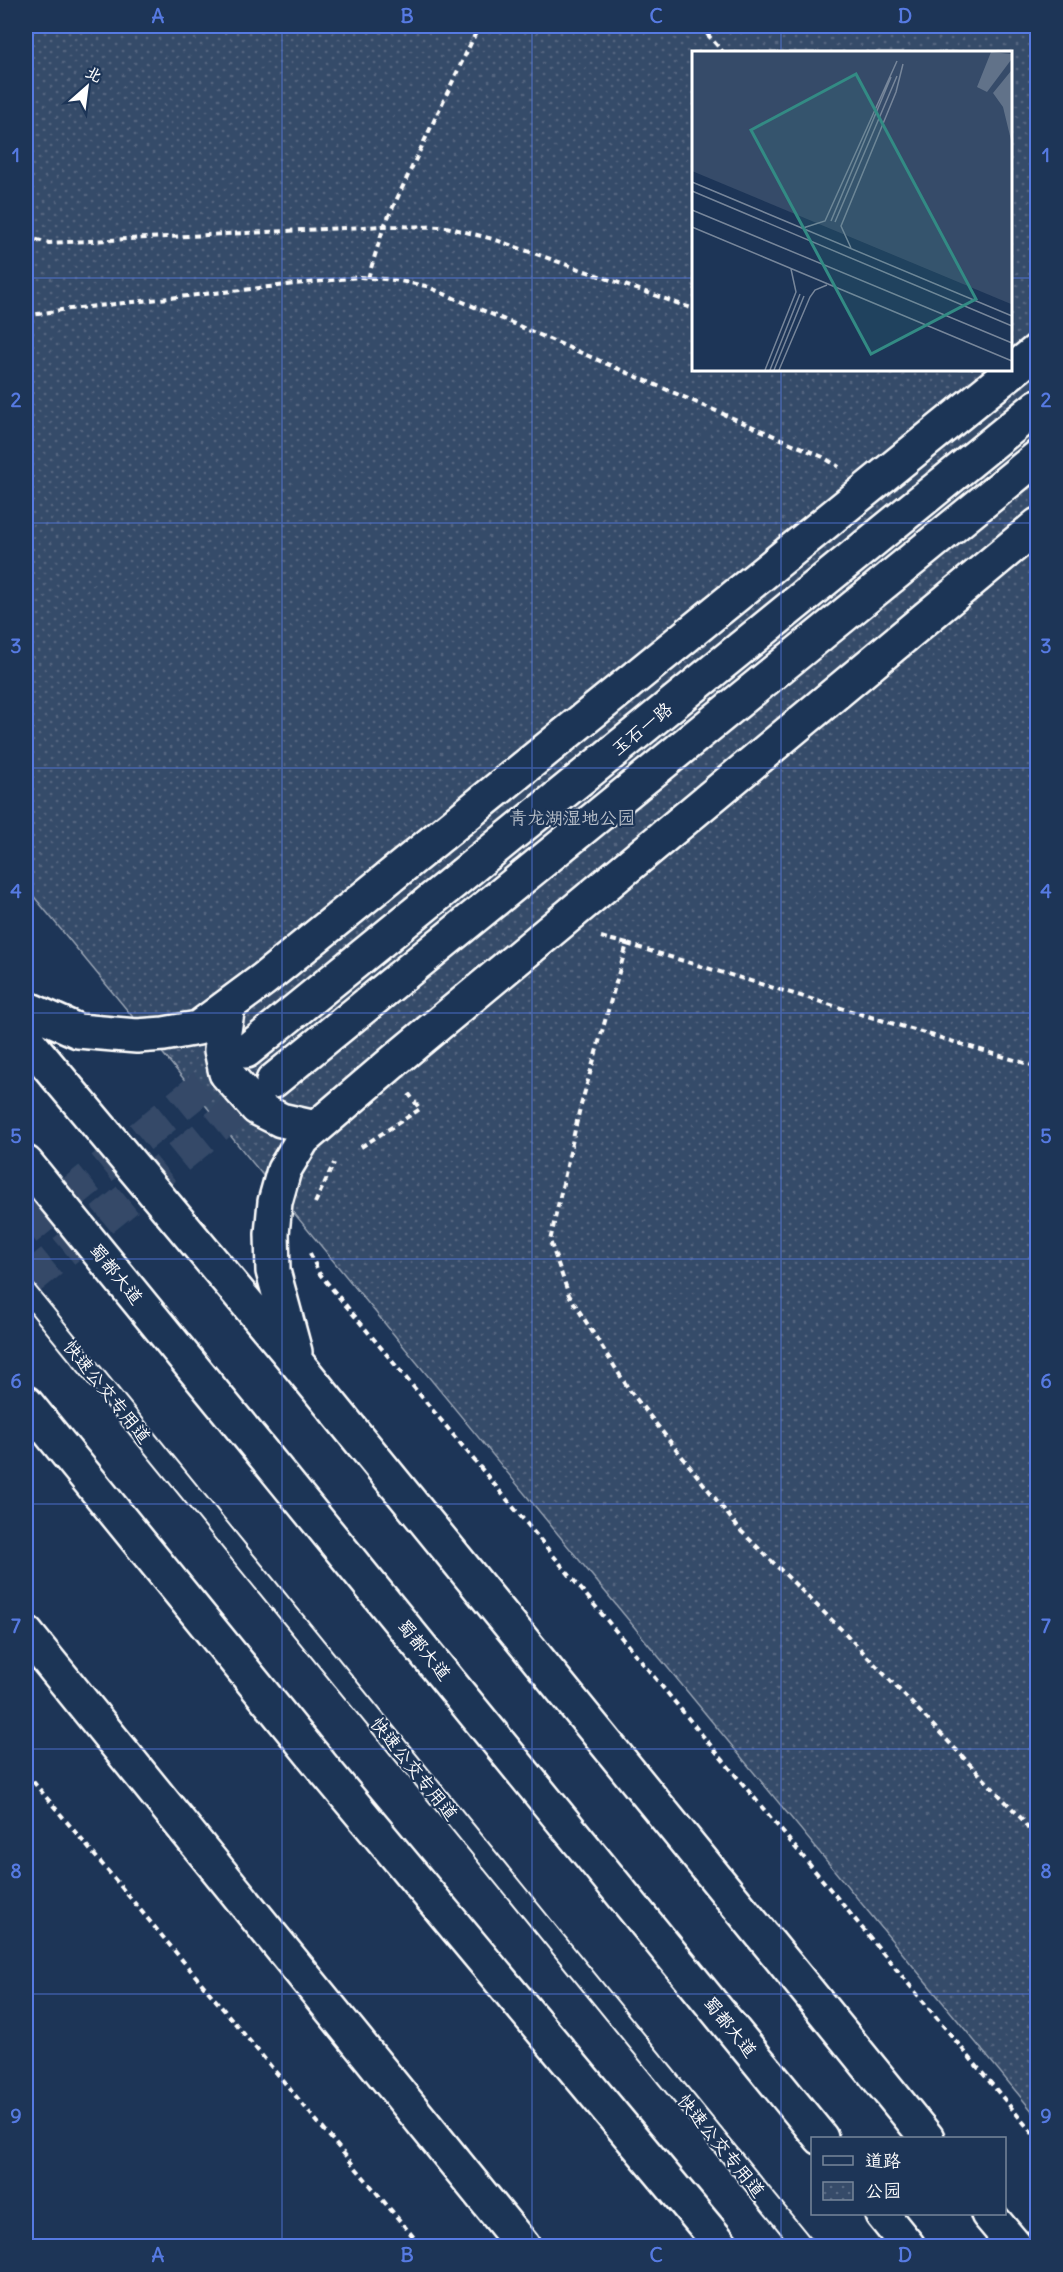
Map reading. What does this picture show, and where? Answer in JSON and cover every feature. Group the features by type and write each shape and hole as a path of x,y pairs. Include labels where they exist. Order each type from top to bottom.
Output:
{"main road":[{"path":"26,1008 78,1030 137,1036 198,1028 273,972 1038,350"},
{"name":"玉石一路","path":"246,1051 1038,406"},
{"path":"273,1081 1038,457"},
{"path":"297,1363 273,1271 272,1234 276,1202 284,1170 303,1139 1038,525"},
{"path":"228,1006 221,1050 226,1073 257,1108 281,1120 316,1128"},
{"path":"26,1039 297,1363 925,2137"},
{"name":"蜀都大道","path":"26,1163 819,2137"},
{"path":"26,1403 324,1769 722,2247"},
{"path":"26,1633 523,2247"},
{"path":"883,2215 908,2247"},
{"path":"989,2215 1016,2247"}],"lane":[{"name":"快速公交专用道","path":"26,1291 804,2247"}],"path":[{"path":"368,278 384,226 479,26"},
{"path":"700,26 722,51"},
{"path":"26,237 49,243 384,226 446,226 493,239 692,308"},
{"path":"26,316 359,277 426,286 823,457 870,486"},
{"path":"558,925 1038,1068"},
{"path":"627,944 579,1112 550,1241 569,1295 630,1391 741,1531 845,1633 1023,1820 1038,1845"},
{"path":"362,1147 420,1109 409,1094 401,1101"},
{"path":"311,1212 336,1158"},
{"path":"306,1243 319,1273 1038,2140"},
{"path":"26,1773 421,2247"}],"green space":[{"name":"青龙湖湿地公园","path":"26,26 1037,26 1037,2117 26,887"}],"tunnel":[{"path":"26,1230 246,1051"},
{"path":"26,1282 271,1082"}]}
